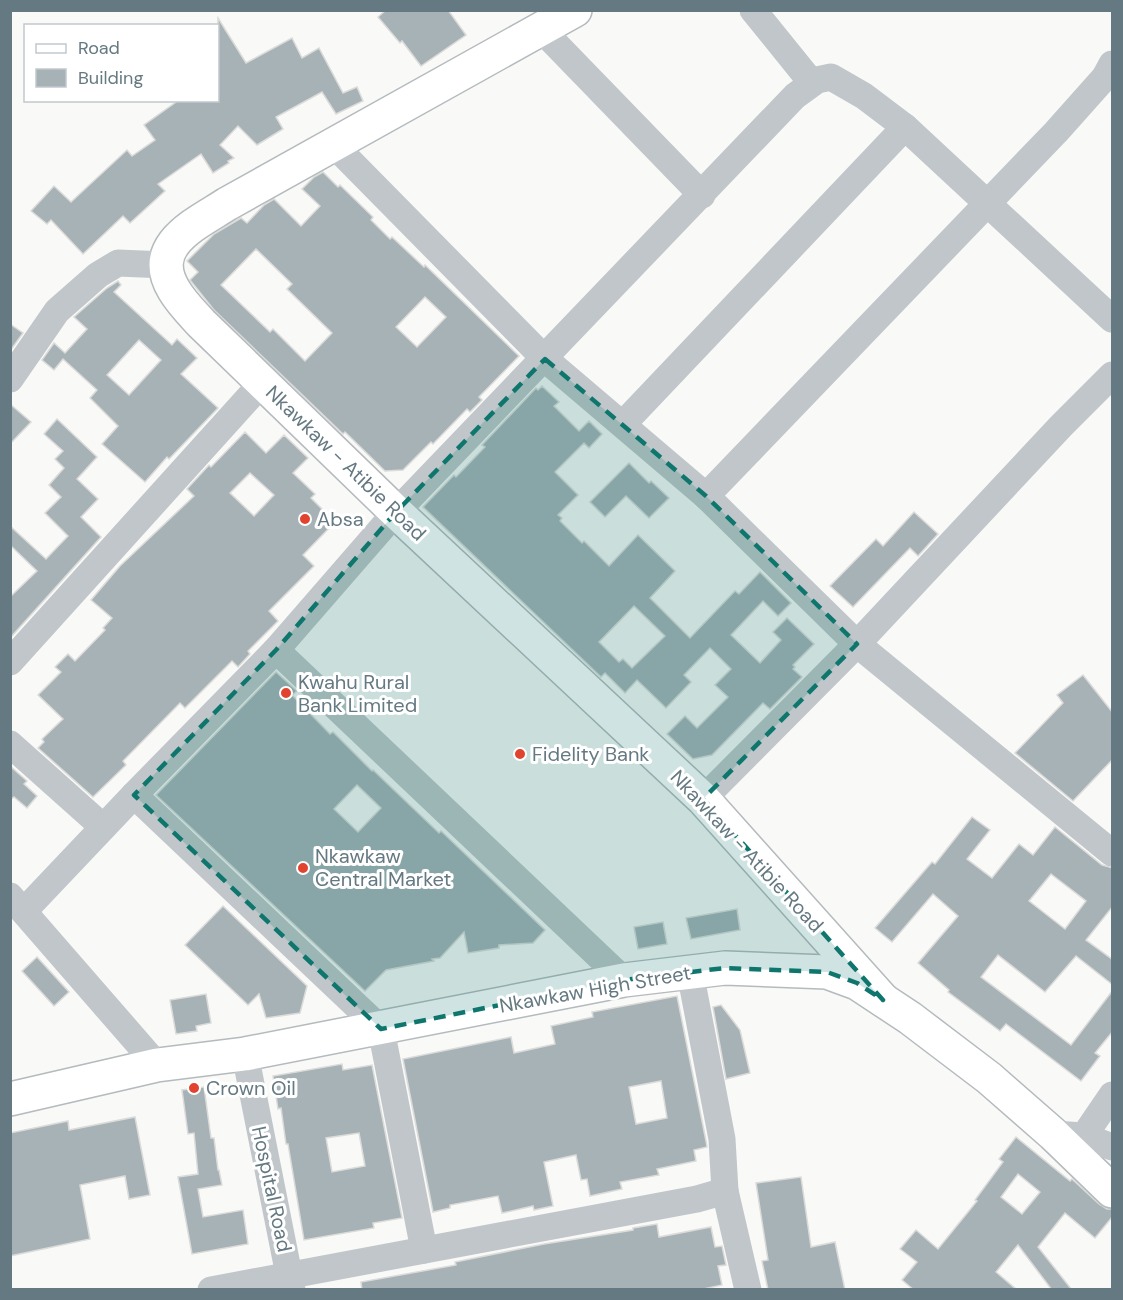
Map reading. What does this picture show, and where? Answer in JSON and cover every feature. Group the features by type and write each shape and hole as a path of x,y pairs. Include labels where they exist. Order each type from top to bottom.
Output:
{"main road":[{"path":"166,265 168,250 178,237 227,204 575,10"},
{"name":"Nkawkaw - Atibie Road","path":"166,265 173,289 187,307 396,512 703,799 883,1000"},
{"name":"Nkawkaw High Street","path":"10,1099 157,1065 245,1054 624,980 725,968 826,972 857,983 910,1018 1068,1135 1113,1191"}],"street":[{"path":"753,10 812,83"},
{"path":"541,29 702,195"},
{"path":"706,496 1056,132 1105,77 1113,64"},
{"path":"157,1065 17,904 103,826 276,650 396,512 795,96 817,80 831,77 864,96 905,127 1113,319"},
{"path":"623,424 905,127"},
{"path":"334,146 545,359 706,496 857,644 1113,853"},
{"path":"10,379 57,311 98,275 118,263 166,265"},
{"path":"703,799 857,644 1061,426 1113,375"},
{"path":"10,662 262,383"},
{"path":"276,650 624,980"},
{"path":"10,744 103,826"},
{"path":"134,795 381,1029 424,1250"},
{"path":"690,972 722,1139 725,1191 748,1290"},
{"name":"Hospital Road","path":"245,1054 291,1283"},
{"path":"1068,1135 1113,1095"},
{"path":"1068,1135 1113,1147"},
{"path":"211,1290 291,1283 424,1250 697,1199 725,1191"}],"highlighted area":[{"path":"545,359 706,496 857,644 703,799 883,1000 857,983 827,972 725,968 624,980 381,1029 134,795 276,650 396,512"}],"building":[{"path":"386,10 448,10 466,35 421,66 402,41 400,43 378,17"},
{"path":"218,18 246,63 292,38 302,58 319,48 343,93 357,87 363,101 336,114 322,92 276,117 283,129 257,145 238,126 220,145 234,158 228,161 229,163 213,173 201,154 158,184 165,191 130,223 123,216 83,254 51,220 47,224 31,211 54,186 71,202 127,150 132,156 155,140 144,125 176,102 219,102"},
{"path":"323,172 338,187 340,185 373,217 371,220 390,239 392,237 424,267 425,265 519,356 479,397 482,400 470,412 467,409 433,444 431,442 403,470 385,471 345,432 343,434 214,310 190,280 198,272 187,261 214,234 241,218 247,223 264,205 274,199 301,226 320,206 302,189","holes":["256,249 292,284 287,289 332,333 305,361 273,329 270,332 221,285","425,297 446,317 417,347 396,327"]},
{"path":"118,281 121,285 114,292 172,345 177,339 197,358 181,374 218,408 169,459 167,457 145,482 102,444 118,426 90,398 97,390 63,359 54,370 42,360 54,343 65,353 87,329 74,317","holes":["139,340 161,360 129,395 107,375"]},
{"path":"10,324 23,333 10,351"},
{"path":"542,386 559,402 554,406 579,431 589,421 602,434 589,448 584,443 555,472 578,495 558,515 562,518 560,521 582,543 584,541 609,566 638,535 675,571 650,598 690,638 735,591 739,594 760,572 791,603 778,616 763,601 731,635 760,663 781,640 773,632 787,618 814,644 793,665 795,667 793,669 802,677 770,709 763,703 712,755 693,759 667,734 685,716 697,728 728,697 715,685 731,669 710,648 684,675 691,682 666,708 637,680 625,693 605,673 601,677 423,507 485,447 482,445 536,388 538,390","holes":["634,606 665,636 632,668 623,659 619,662 599,642"]},
{"path":"10,404 31,422 10,444"},
{"path":"57,419 97,457 77,479 98,499 81,517 101,537 10,638 10,597 37,571 10,545 10,526 46,559 68,536 45,513 61,497 49,485 64,468 55,459 63,451 44,434"},
{"path":"245,432 266,453 284,435 308,458 293,473 315,494 311,498 335,522 303,555 314,566 269,611 278,621 248,651 250,654 238,667 232,661 185,708 180,703 123,761 126,765 93,797 38,748 44,742 42,739 63,719 38,695 61,672 55,667 68,654 75,661 105,630 103,628 112,618 91,600 120,566 194,496 187,489 209,465 211,467","holes":["250,473 274,495 254,516 230,493"]},
{"path":"629,463 649,483 651,481 669,498 649,518 626,496 605,517 590,502"},
{"path":"914,512 938,534 918,556 910,548 853,607 830,586 876,539 883,546"},
{"path":"276,672 297,691 292,695 330,734 333,732 372,771 439,833 441,831 545,930 533,943 499,945 499,948 468,953 464,932 440,958 386,970 365,991 156,795","holes":["357,785 381,808 358,832 334,809"]},
{"path":"1083,675 1113,713 1113,759 1073,801 1015,753 1063,703 1057,695"},
{"path":"10,766 27,781 24,784 37,796 27,808 14,797 10,800"},
{"path":"972,817 990,830 967,859 992,878 1019,844 1033,855 1055,827 1102,865 1113,868 1113,906 1086,940 1113,960 1113,985 1076,956 1045,992 998,955 981,977 1071,1045 1113,990 1113,1031 1095,1053 1100,1056 1081,1081 1006,1024 1000,1031 948,992 949,990 918,963 958,916 933,894 892,942 875,928 932,862 935,864","holes":["1051,874 1086,901 1065,929 1029,901"]},
{"path":"223,906 307,986 300,1013 266,1018 259,994 248,1005 185,945"},
{"path":"737,909 740,930 691,939 686,918"},
{"path":"663,922 667,944 638,949 634,927"},
{"path":"37,957 69,992 54,1006 22,971"},
{"path":"206,994 211,1023 196,1026 197,1031 176,1034 170,1000"},
{"path":"677,996 707,1147 694,1150 696,1161 657,1169 659,1175 620,1182 622,1189 590,1196 587,1179 581,1180 576,1155 544,1162 553,1206 534,1210 533,1206 502,1213 498,1196 450,1205 450,1208 433,1212 403,1059 511,1037 514,1053 555,1044 551,1026 593,1017 592,1012","holes":["661,1081 667,1118 636,1124 629,1087"]},
{"path":"721,1005 740,1030 750,1073 726,1079 713,1007"},
{"path":"342,1064 343,1070 372,1065 402,1218 373,1223 374,1228 304,1240 288,1144 286,1144 281,1108 278,1109 273,1076","holes":["359,1133 365,1166 332,1172 326,1138"]},
{"path":"204,1087 211,1138 214,1138 222,1185 198,1189 203,1217 243,1210 248,1244 192,1254 178,1177 198,1174 194,1133 188,1134 182,1090"},
{"path":"135,1117 150,1195 129,1199 125,1176 80,1185 90,1239 10,1256 10,1133 68,1121 69,1130"},
{"path":"1016,1137 1070,1181 1072,1179 1099,1204 1107,1209 1113,1209 1113,1216 1095,1238 1065,1213 1038,1247 1072,1290 1052,1290 1018,1245 996,1272 1017,1290 914,1290 902,1280 917,1262 900,1249 916,1230 938,1249 977,1201 975,1200 1003,1162 999,1159","holes":["1018,1174 1040,1192 1022,1214 1001,1197"]},
{"path":"801,1177 811,1247 835,1242 845,1290 768,1290 762,1261 768,1260 756,1183"},
{"path":"657,1224 659,1237 711,1227 715,1247 722,1246 726,1265 718,1266 722,1285 699,1290 362,1290 361,1282 456,1265 455,1262 544,1244"}],"place":[{"name":"Absa","path":"305,519"},
{"name":"Kwahu Rural Bank Limited","path":"286,693"},
{"name":"Fidelity Bank","path":"520,754"},
{"name":"Nkawkaw Central Market","path":"303,868"},
{"name":"Crown Oil","path":"194,1088"}]}
